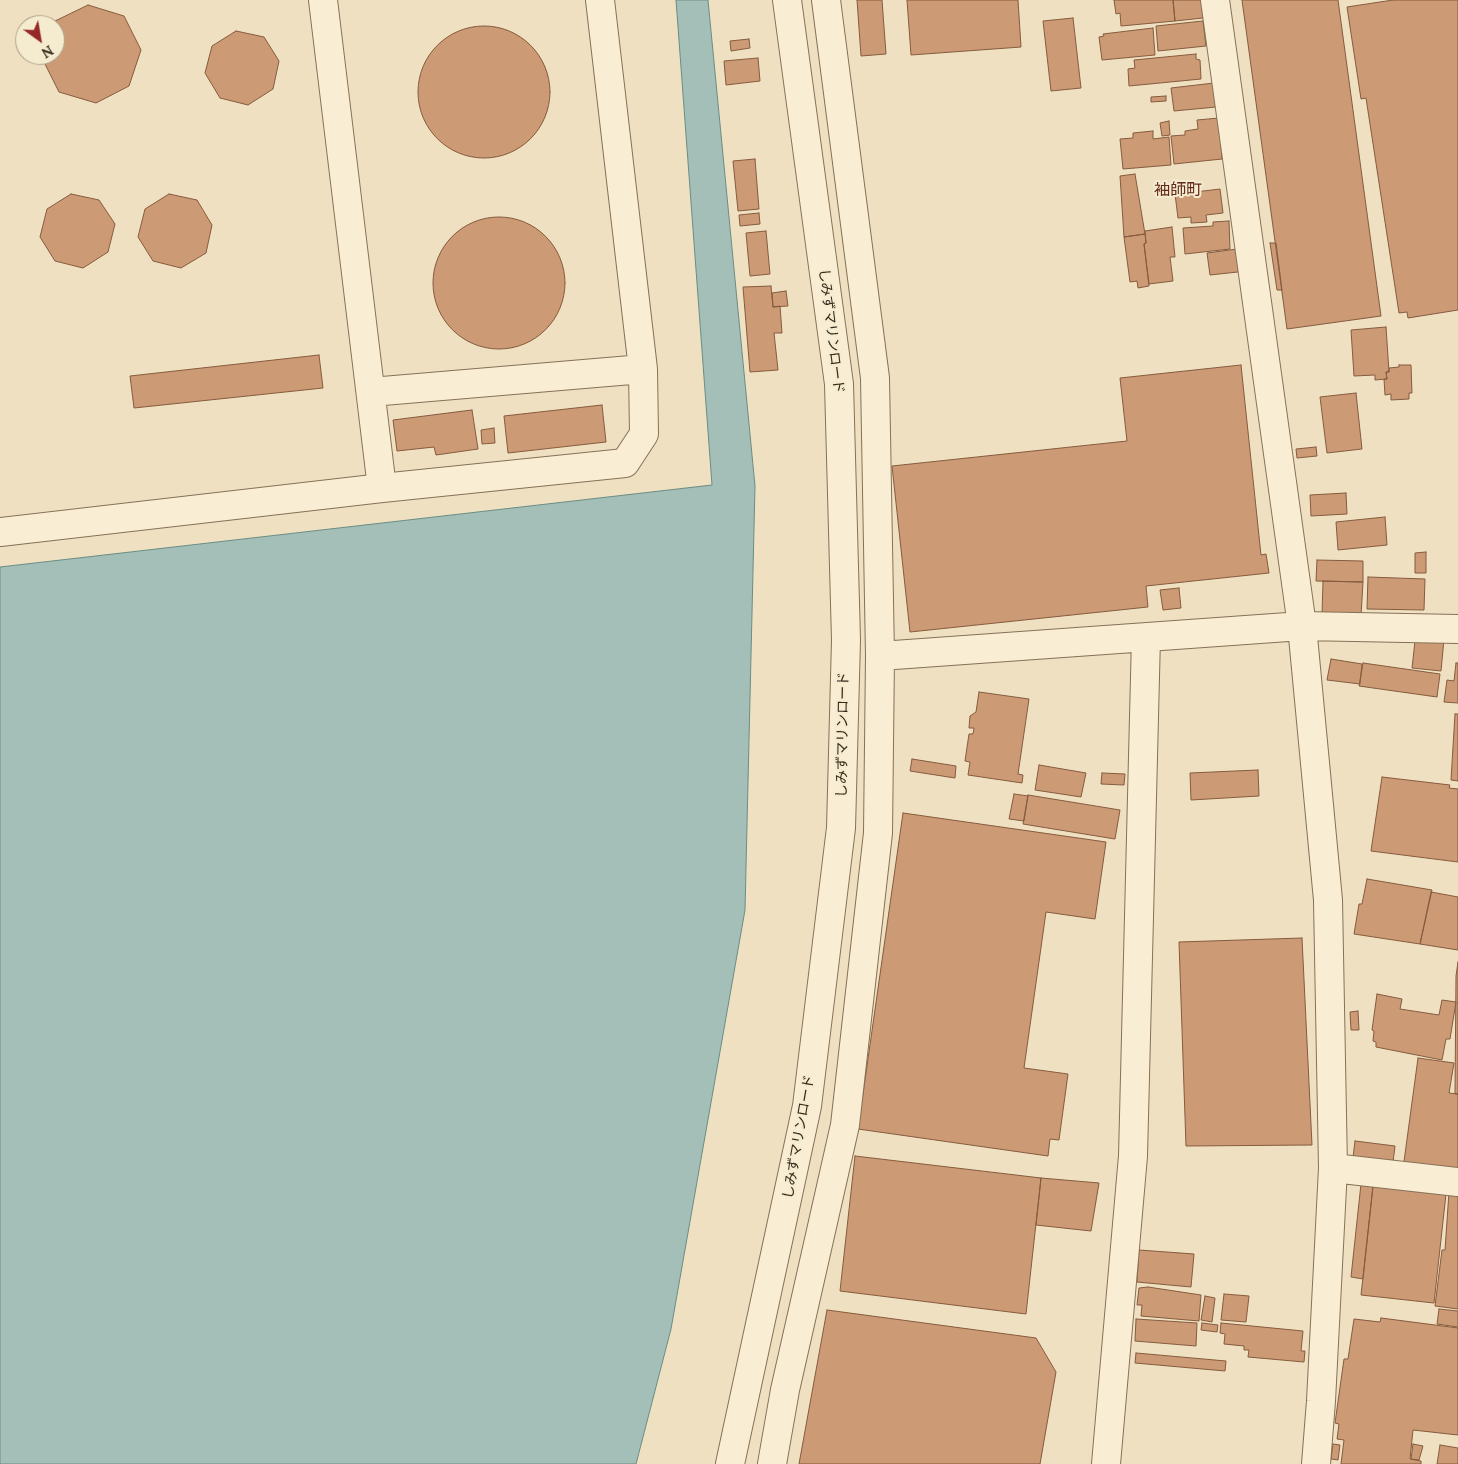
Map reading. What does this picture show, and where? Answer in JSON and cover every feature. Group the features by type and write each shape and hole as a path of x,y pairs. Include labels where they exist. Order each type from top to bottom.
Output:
{"street":[{"path":"323,0 382,488"},
{"path":"0,532 382,488 625,463 644,434 643,369 600,0"},
{"name":"しみずマリンロード","path":"730,1464 807,1106 841,828 846,640 839,384 787,0"},
{"path":"772,1464 785,1390 845,1125 878,833 880,656 875,378 826,0"},
{"path":"1215,0 1302,626 1328,900 1333,1168 1316,1464"},
{"path":"371,392 643,369"},
{"path":"880,656 1302,626 1458,629"},
{"path":"1106,1464 1133,1156 1146,637"},
{"path":"1333,1168 1458,1182"}],"water":[{"path":"676,0 708,0 755,486 745,910 671,1329 636,1464 0,1464 0,567 712,485"}],"building":[{"path":"857,0 882,0 886,54 861,56"},
{"path":"907,0 1018,0 1021,47 911,55"},
{"path":"1114,0 1173,0 1175,21 1121,26 1120,13 1116,14"},
{"path":"1173,0 1201,0 1203,18 1175,21"},
{"path":"1242,0 1338,0 1381,316 1287,329"},
{"path":"1393,0 1458,0 1458,310 1408,318 1407,312 1399,313 1366,98 1361,99 1347,7"},
{"path":"88,5 124,16 141,50 129,86 96,103 59,92 46,65 65,65 65,16"},
{"path":"1073,18 1081,88 1051,91 1043,21"},
{"path":"1203,21 1206,46 1158,51 1156,26"},
{"path":"484,26 509,31 520,37 530,46 539,56 545,67 550,92 545,117 539,128 530,138 520,147 509,153 484,158 459,153 448,147 438,138 429,128 423,117 418,92 423,67 429,56 438,46 448,37 459,31"},
{"path":"1153,28 1155,55 1102,60 1099,37 1104,36 1103,34"},
{"path":"236,31 264,37 279,61 273,89 248,105 220,98 205,73 212,46"},
{"path":"749,39 750,48 731,51 730,41"},
{"path":"1196,54 1196,59 1200,60 1201,79 1129,86 1128,69 1135,68 1134,60"},
{"path":"758,58 760,81 726,85 724,61"},
{"path":"1214,83 1216,107 1174,111 1171,88"},
{"path":"1166,96 1166,101 1151,102 1151,97"},
{"path":"1219,118 1222,159 1174,164 1171,136 1185,135 1185,131 1198,129 1197,120"},
{"path":"1169,121 1170,135 1162,136 1160,123"},
{"path":"1153,131 1153,139 1169,137 1171,165 1123,169 1120,139 1133,138 1133,133"},
{"path":"755,159 759,209 738,211 733,161"},
{"path":"1135,174 1145,234 1124,237 1120,176"},
{"path":"1194,183 1195,192 1220,189 1223,213 1206,215 1207,222 1191,223 1191,217 1178,218 1174,186"},
{"path":"71,194 99,200 115,224 108,252 83,268 55,261 40,237 47,209"},
{"path":"169,194 197,200 212,225 206,253 181,268 153,261 138,237 145,209"},
{"path":"759,213 760,224 740,226 739,215"},
{"path":"499,217 524,222 545,237 560,258 565,283 560,308 545,329 524,344 499,349 474,344 453,329 438,308 433,283 438,258 453,237 474,222"},
{"path":"1229,221 1230,249 1185,254 1183,228 1213,226 1213,222"},
{"path":"1172,227 1175,257 1170,257 1173,281 1149,284 1144,244 1146,243 1145,231"},
{"path":"766,231 770,274 750,276 746,233"},
{"path":"1145,234 1146,243 1144,244 1149,286 1138,288 1137,281 1130,282 1124,237"},
{"path":"1270,243 1276,243 1282,290 1277,290"},
{"path":"1245,248 1247,271 1210,275 1207,253"},
{"path":"771,286 773,307 780,306 782,333 774,333 778,370 750,372 743,287"},
{"path":"786,291 788,306 773,307 772,293"},
{"path":"1386,327 1389,372 1386,372 1387,379 1375,380 1375,375 1354,376 1351,330"},
{"path":"319,355 323,388 134,408 130,376"},
{"path":"1241,365 1261,555 1266,554 1269,573 1146,586 1148,607 910,632 892,466 1127,441 1120,378"},
{"path":"1399,365 1411,365 1412,393 1409,393 1409,399 1391,400 1391,394 1385,395 1384,379 1387,379 1386,372 1389,372 1389,368 1399,367"},
{"path":"1356,393 1362,449 1327,453 1320,397"},
{"path":"602,405 606,442 508,453 504,416"},
{"path":"472,410 478,449 436,455 434,447 397,451 393,420"},
{"path":"494,428 495,443 482,444 481,430"},
{"path":"1316,447 1317,456 1297,458 1296,449"},
{"path":"1346,493 1347,514 1311,516 1310,495"},
{"path":"1385,517 1387,545 1338,550 1336,522"},
{"path":"1426,552 1426,573 1415,573 1415,553"},
{"path":"1317,560 1363,561 1363,582 1316,581"},
{"path":"1368,577 1425,579 1424,610 1367,609"},
{"path":"1323,581 1363,582 1361,616 1322,615"},
{"path":"1179,588 1181,608 1163,610 1160,590"},
{"path":"1427,637 1444,639 1441,671 1412,668 1415,641 1426,642"},
{"path":"1331,659 1362,664 1360,684 1327,680"},
{"path":"1363,663 1440,674 1437,697 1359,686"},
{"path":"1456,663 1458,663 1458,703 1444,702 1447,680 1454,681"},
{"path":"979,692 1029,699 1018,774 1023,775 1022,783 968,775 970,762 965,761 969,734 973,734 974,728 969,728 970,716 976,712"},
{"path":"1455,714 1458,714 1458,781 1451,780"},
{"path":"912,759 956,766 955,778 910,771"},
{"path":"1039,765 1086,773 1081,797 1035,790"},
{"path":"1258,770 1259,796 1191,800 1190,773"},
{"path":"1102,773 1125,774 1124,785 1101,784"},
{"path":"1382,777 1450,785 1449,788 1458,789 1458,862 1371,851"},
{"path":"1014,794 1028,796 1024,821 1009,819"},
{"path":"1028,795 1120,810 1115,839 1023,824"},
{"path":"903,813 1106,842 1095,919 1046,912 1024,1068 1068,1074 1059,1140 1050,1139 1048,1156 858,1129"},
{"path":"1367,879 1432,890 1420,944 1354,934 1359,904 1362,904"},
{"path":"1431,892 1458,897 1458,950 1420,944"},
{"path":"1302,938 1312,1145 1186,1146 1179,942"},
{"path":"1458,962 1458,1094 1455,1094 1456,976"},
{"path":"1377,994 1402,999 1400,1009 1439,1015 1442,1000 1456,1002 1450,1039 1446,1039 1442,1060 1376,1047 1376,1042 1373,1041 1374,1031 1372,1030"},
{"path":"1358,1011 1359,1030 1351,1030 1350,1012"},
{"path":"1418,1058 1454,1063 1449,1093 1458,1094 1458,1176 1403,1169"},
{"path":"1355,1141 1395,1146 1393,1162 1353,1158"},
{"path":"855,1156 1041,1178 1026,1314 840,1291"},
{"path":"1041,1178 1099,1183 1091,1231 1036,1225"},
{"path":"1361,1184 1373,1186 1363,1279 1351,1277"},
{"path":"1373,1186 1446,1194 1434,1303 1361,1295"},
{"path":"1449,1192 1458,1193 1458,1309 1435,1306 1442,1250 1445,1250"},
{"path":"1139,1250 1194,1254 1191,1287 1137,1282"},
{"path":"1148,1287 1201,1295 1199,1321 1141,1316 1142,1305 1137,1305 1139,1288"},
{"path":"1224,1294 1249,1296 1246,1322 1221,1320"},
{"path":"1205,1296 1215,1298 1212,1322 1201,1320"},
{"path":"1439,1309 1458,1311 1458,1327 1437,1324"},
{"path":"827,1310 1036,1338 1056,1372 1040,1464 799,1464"},
{"path":"1381,1318 1458,1328 1458,1435 1413,1430 1410,1459 1421,1461 1421,1464 1341,1464 1344,1440 1337,1439 1339,1424 1335,1423 1344,1359 1348,1359 1354,1319 1380,1322"},
{"path":"1136,1319 1197,1323 1196,1346 1135,1341"},
{"path":"1202,1323 1218,1325 1217,1332 1201,1330"},
{"path":"1221,1323 1303,1331 1301,1351 1305,1351 1304,1362 1248,1357 1249,1350 1244,1350 1244,1346 1224,1344 1225,1334 1220,1333"},
{"path":"1136,1353 1226,1361 1225,1371 1135,1363"},
{"path":"1333,1444 1340,1445 1338,1460 1331,1459"},
{"path":"1413,1444 1423,1446 1419,1460 1411,1459"},
{"path":"1440,1445 1458,1448 1458,1464 1437,1464"}],"district":[{"name":"袖師町","path":"1178,190"}]}
